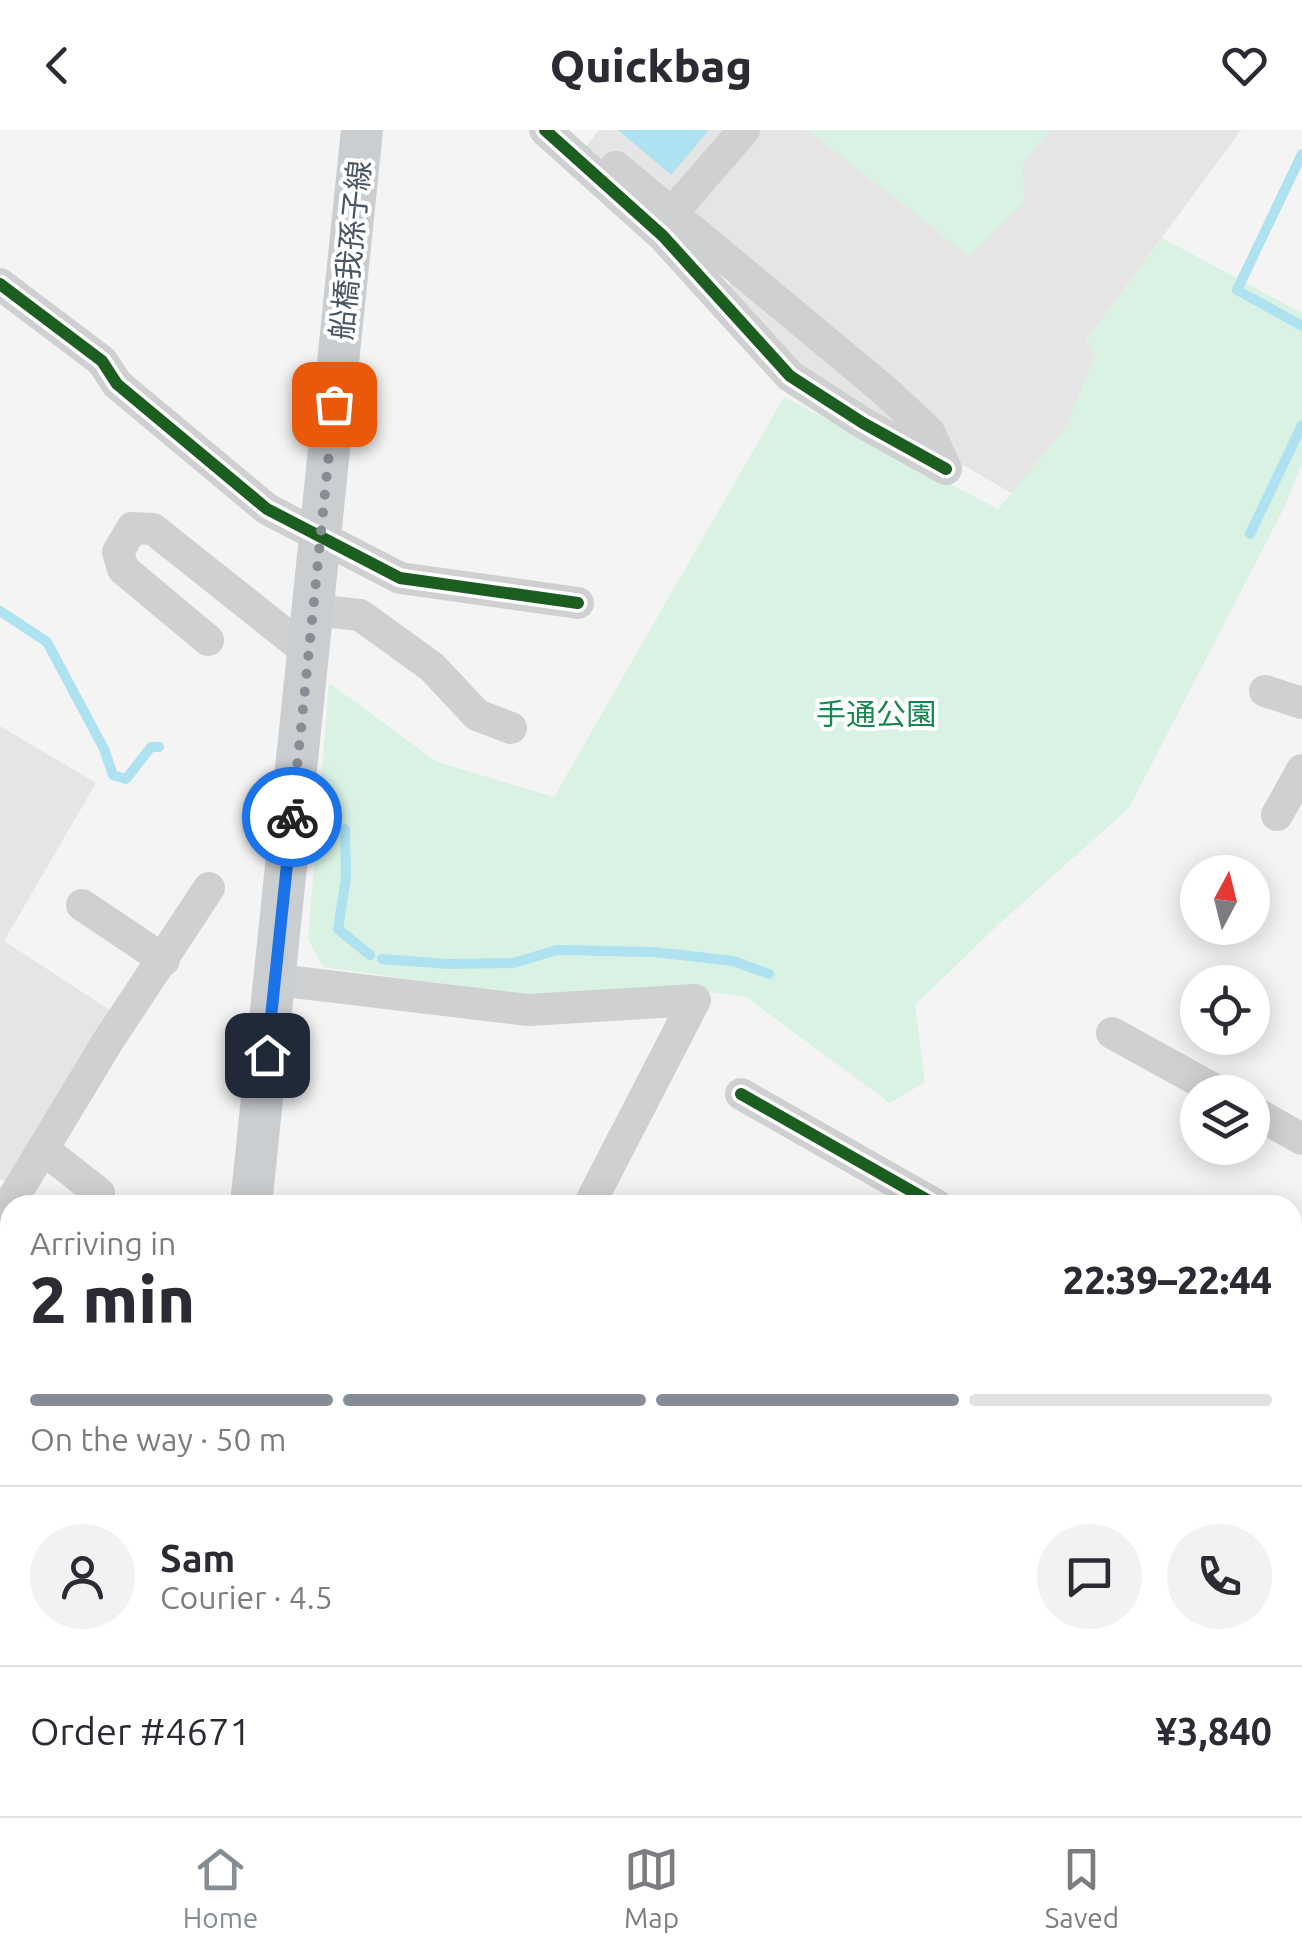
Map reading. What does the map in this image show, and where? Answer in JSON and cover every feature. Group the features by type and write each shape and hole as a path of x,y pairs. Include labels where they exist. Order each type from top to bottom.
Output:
{"main road":[{"name":"船橋我孫子線","path":"252,1195 362,130"}],"street":[{"path":"546,130 663,236 790,376 946,469 928,432 580,137"},
{"path":"672,212 744,130"},
{"path":"0,284 102,361 116,384 268,510 400,578 578,603"},
{"path":"208,640 123,569 118,552 132,528 153,528 309,653"},
{"path":"312,610 360,615 432,667 477,714 511,728"},
{"path":"1265,692 1302,703"},
{"path":"1276,815 1301,774"},
{"path":"15,1195 108,1040 209,888"},
{"path":"82,905 164,960"},
{"path":"294,982 528,1010 695,1000 594,1195"},
{"path":"1112,1033 1188,1075"},
{"path":"741,1094 918,1195"},
{"path":"1270,1121 1302,1138"},
{"path":"43,1149 99,1194"}],"shaded area":[{"path":"599,130 1241,130 1086,341 1095,358 1066,427 1013,494 788,363 733,304 728,273 583,150"},
{"path":"0,726 96,783 4,941 116,1014 7,1183 0,1179"}],"green space":[{"path":"808,130 1049,130 1022,165 1025,202 970,257"},
{"name":"手通公園","path":"1162,238 1302,313 1302,463 1284,508 1129,808 915,1005 925,1082 890,1103 746,997 665,986 529,996 323,967 308,939 329,683 437,762 554,797 784,397 998,509 1066,427 1095,358 1086,341"}],"water":[{"path":"618,130 709,130 671,175"}],"waterway":[{"path":"1302,154 1237,290 1302,326"},
{"path":"1250,534 1302,425"},
{"path":"0,611 47,642 104,749 113,775 126,779 151,747 159,747"},
{"path":"345,829 346,878 338,929 370,955"},
{"path":"382,959 513,963 557,950 654,952 733,961 769,974"}],"cycle path":[{"path":"545,130 663,236 790,376 946,469"},
{"path":"0,284 102,361 117,384 267,509 400,578 578,603"},
{"path":"741,1094 918,1195"}],"way so far":[{"path":"292,817 334,404"}],"route":[{"path":"267,1055 292,817"}]}
